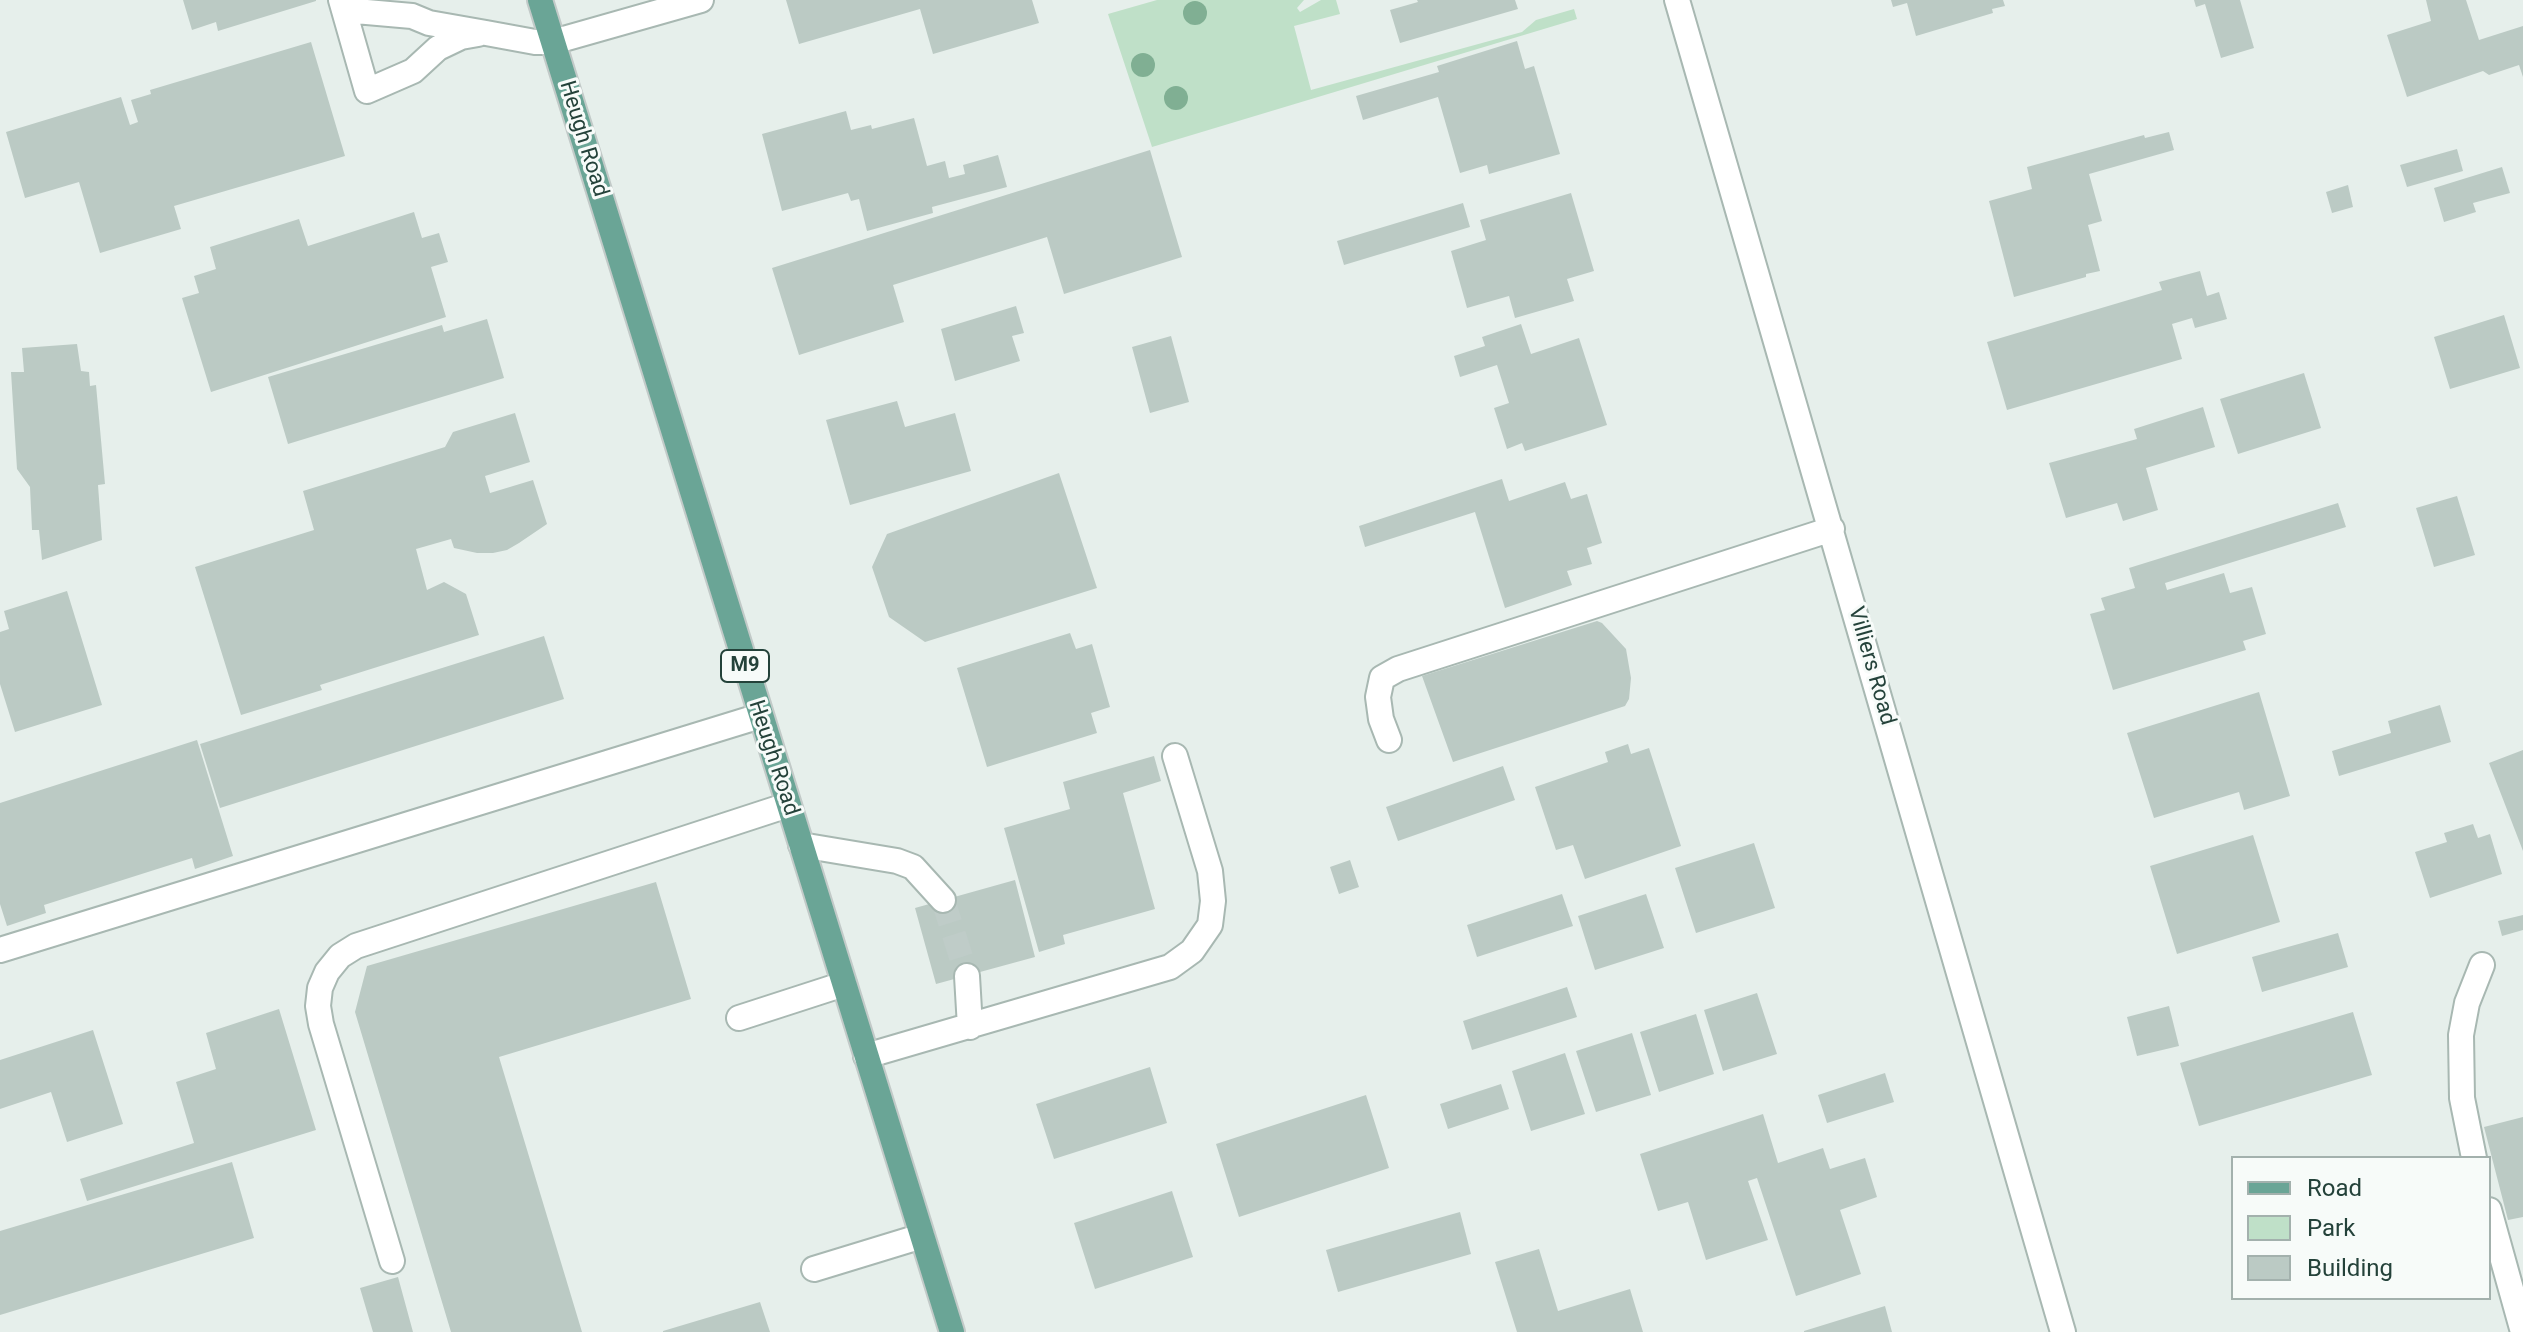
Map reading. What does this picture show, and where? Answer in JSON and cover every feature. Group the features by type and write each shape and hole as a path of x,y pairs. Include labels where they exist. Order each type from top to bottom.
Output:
{"main road":[{"name":"Heugh Road","path":"540,0 952,1332"}],"street":[{"path":"486,33 461,37 438,48 413,71 367,91 342,5 412,16 426,11 486,33 553,42 701,0"},
{"name":"Villiers Road","path":"1677,0 2063,1332"},
{"path":"1389,740 1381,719 1378,697 1382,678 1398,669 1832,529"},
{"path":"0,950 760,716"},
{"path":"866,1056 1170,967 1192,951 1210,925 1213,901 1210,871 1175,756"},
{"path":"392,1261 318,1006 320,988 327,972 340,956 356,946 788,805"},
{"path":"801,845 897,861 913,867 943,900"},
{"path":"2474,1156 2462,1098 2461,1035 2467,1003 2482,965"},
{"path":"967,976 970,1027"},
{"path":"739,1018 844,984"},
{"path":"2491,1217 2523,1332"},
{"path":"814,1269 922,1236"}],"green space":[{"path":"1157,0 1304,0 1297,8 1300,12 1321,0 1336,0 1340,14 1294,26 1311,90 1522,32 1536,20 1574,9 1577,19 1152,147 1108,14"}],"building":[{"path":"183,0 316,1 218,31 216,22 192,30"},
{"path":"786,0 1032,0 1039,23 933,54 920,9 799,44"},
{"path":"1417,0 1515,0 1518,9 1400,43 1390,10"},
{"path":"1891,0 2003,0 2005,6 1992,9 1993,13 1916,36 1907,3 1893,7"},
{"path":"2194,0 2240,0 2254,48 2221,58 2205,4 2196,7"},
{"path":"2426,0 2466,0 2479,40 2523,26 2523,77 2519,65 2489,75 2483,71 2407,97 2387,35 2431,21"},
{"path":"1517,41 1525,69 1534,66 1560,154 1489,174 1487,165 1460,173 1438,97 1363,120 1356,96 1439,72 1437,66"},
{"path":"311,42 345,156 174,206 181,229 100,253 79,182 25,198 6,132 121,97 130,125 138,122 131,100 151,94 150,90"},
{"path":"846,111 851,130 871,125 872,129 914,118 927,166 945,161 949,178 965,174 963,165 998,155 1007,187 932,207 933,213 867,231 859,199 851,201 848,193 782,211 762,134"},
{"path":"2169,132 2174,150 2089,174 2102,221 2088,225 2100,271 2014,297 1989,201 2032,189 2027,167 2144,135 2145,138"},
{"path":"2457,149 2463,171 2407,187 2400,165"},
{"path":"1150,150 1182,257 1064,294 1047,237 893,285 904,322 799,355 772,268"},
{"path":"2502,167 2510,193 2473,203 2476,212 2444,222 2434,188"},
{"path":"2348,185 2353,207 2332,213 2326,192"},
{"path":"1571,193 1594,271 1567,279 1574,301 1515,318 1509,296 1467,308 1451,251 1486,240 1480,220"},
{"path":"1463,203 1470,227 1344,265 1337,241"},
{"path":"414,212 422,238 439,233 448,262 431,267 446,317 211,392 182,298 199,293 194,276 216,269 210,247 299,219 308,246"},
{"path":"2200,271 2207,296 2219,292 2227,319 2195,328 2192,318 2172,324 2182,359 2007,410 1987,342 2162,290 2159,282"},
{"path":"1016,306 1024,333 1012,336 1020,361 955,381 941,329"},
{"path":"2504,315 2520,368 2450,389 2434,337"},
{"path":"487,319 504,378 288,444 268,377 442,325 444,332"},
{"path":"1521,324 1531,354 1579,338 1607,425 1525,451 1522,443 1507,449 1494,408 1509,403 1497,365 1460,377 1454,356 1485,346 1482,337"},
{"path":"1171,336 1189,402 1150,413 1132,347"},
{"path":"77,344 81,371 89,372 90,386 96,385 105,484 98,485 102,540 42,560 39,530 32,530 30,487 17,469 11,372 24,372 22,348"},
{"path":"2304,373 2321,428 2238,454 2220,399"},
{"path":"897,401 905,427 955,413 971,471 850,505 826,420"},
{"path":"2203,407 2215,447 2146,468 2158,510 2123,521 2117,503 2066,518 2049,463 2137,439 2134,429"},
{"path":"515,413 530,462 485,476 490,493 533,480 547,524 507,550 493,553 454,548 451,539 416,549 427,590 444,582 466,594 479,635 320,685 322,690 241,715 195,567 314,530 303,491 445,447 453,432"},
{"path":"1059,473 1097,588 925,642 889,617 872,567 887,534"},
{"path":"1502,479 1509,501 1565,482 1571,499 1587,494 1602,543 1587,548 1592,564 1567,571 1572,585 1505,608 1475,512 1365,547 1359,526"},
{"path":"2457,496 2475,555 2434,567 2416,508"},
{"path":"2338,503 2346,527 2165,583 2167,590 2224,573 2230,593 2252,587 2266,634 2243,641 2246,650 2113,690 2090,614 2105,610 2101,598 2135,588 2129,568"},
{"path":"67,591 102,705 15,732 0,684 0,632 9,629 4,611"},
{"path":"1597,621 1626,649 1631,678 1629,699 1625,706 1453,762 1422,676"},
{"path":"1070,633 1076,649 1092,644 1110,707 1091,713 1097,733 987,767 957,668"},
{"path":"544,636 564,699 220,808 200,744"},
{"path":"2259,692 2290,796 2244,810 2239,792 2154,818 2127,733"},
{"path":"2440,705 2451,742 2339,776 2332,751 2391,733 2388,721"},
{"path":"197,740 233,856 195,869 192,858 44,905 46,913 7,926 0,904 0,803"},
{"path":"1628,744 1631,754 1649,748 1681,846 1585,879 1573,845 1556,850 1535,787 1608,762 1605,752"},
{"path":"2523,750 2523,851 2489,763"},
{"path":"1154,756 1161,781 1123,793 1155,909 1063,935 1065,944 1039,952 1004,828 1070,809 1063,782"},
{"path":"1503,766 1515,800 1398,841 1386,807"},
{"path":"2473,824 2478,838 2490,834 2502,874 2430,898 2415,852 2447,842 2444,833"},
{"path":"2253,835 2280,922 2177,954 2150,866"},
{"path":"1754,843 1775,908 1696,933 1675,868"},
{"path":"1350,860 1359,887 1339,894 1330,867"},
{"path":"1015,880 1035,957 936,984 915,908"},
{"path":"656,882 691,999 499,1057 582,1332 451,1332 355,1012 367,966"},
{"path":"1562,894 1573,926 1477,957 1467,925"},
{"path":"1646,894 1664,948 1595,970 1578,916"},
{"path":"2523,915 2523,930 2502,936 2498,921"},
{"path":"2338,933 2348,967 2262,992 2252,957"},
{"path":"1567,987 1577,1017 1472,1050 1463,1021"},
{"path":"1757,993 1777,1054 1723,1071 1704,1010"},
{"path":"2169,1006 2179,1046 2137,1056 2127,1017"},
{"path":"279,1009 316,1130 87,1201 80,1179 194,1143 176,1082 216,1069 206,1033"},
{"path":"2353,1012 2372,1075 2199,1126 2180,1063"},
{"path":"1696,1014 1714,1074 1659,1092 1640,1032"},
{"path":"93,1030 123,1124 67,1142 51,1092 0,1109 0,1060"},
{"path":"1632,1033 1651,1095 1596,1112 1576,1051"},
{"path":"1565,1053 1585,1114 1531,1131 1512,1071"},
{"path":"1150,1067 1167,1123 1054,1159 1036,1104"},
{"path":"1885,1073 1894,1102 1827,1123 1818,1095"},
{"path":"1501,1084 1509,1109 1448,1129 1440,1104"},
{"path":"1366,1095 1389,1168 1239,1217 1216,1144"},
{"path":"1763,1114 1778,1163 1823,1148 1830,1169 1865,1158 1877,1197 1840,1210 1861,1274 1796,1296 1757,1178 1748,1181 1768,1240 1706,1260 1688,1202 1658,1211 1640,1154"},
{"path":"2523,1117 2523,1217 2508,1220 2484,1127"},
{"path":"232,1162 254,1238 0,1315 0,1231"},
{"path":"1172,1191 1193,1257 1095,1289 1074,1223"},
{"path":"1460,1212 1471,1254 1338,1292 1326,1250"},
{"path":"1539,1249 1558,1311 1630,1289 1643,1332 1517,1332 1495,1262"},
{"path":"398,1277 413,1332 373,1332 360,1288"},
{"path":"760,1302 770,1332 663,1332 663,1331"},
{"path":"1885,1306 1892,1332 1804,1332 1804,1331"}],"tunnel":[{"path":"943,900 967,976"}]}
